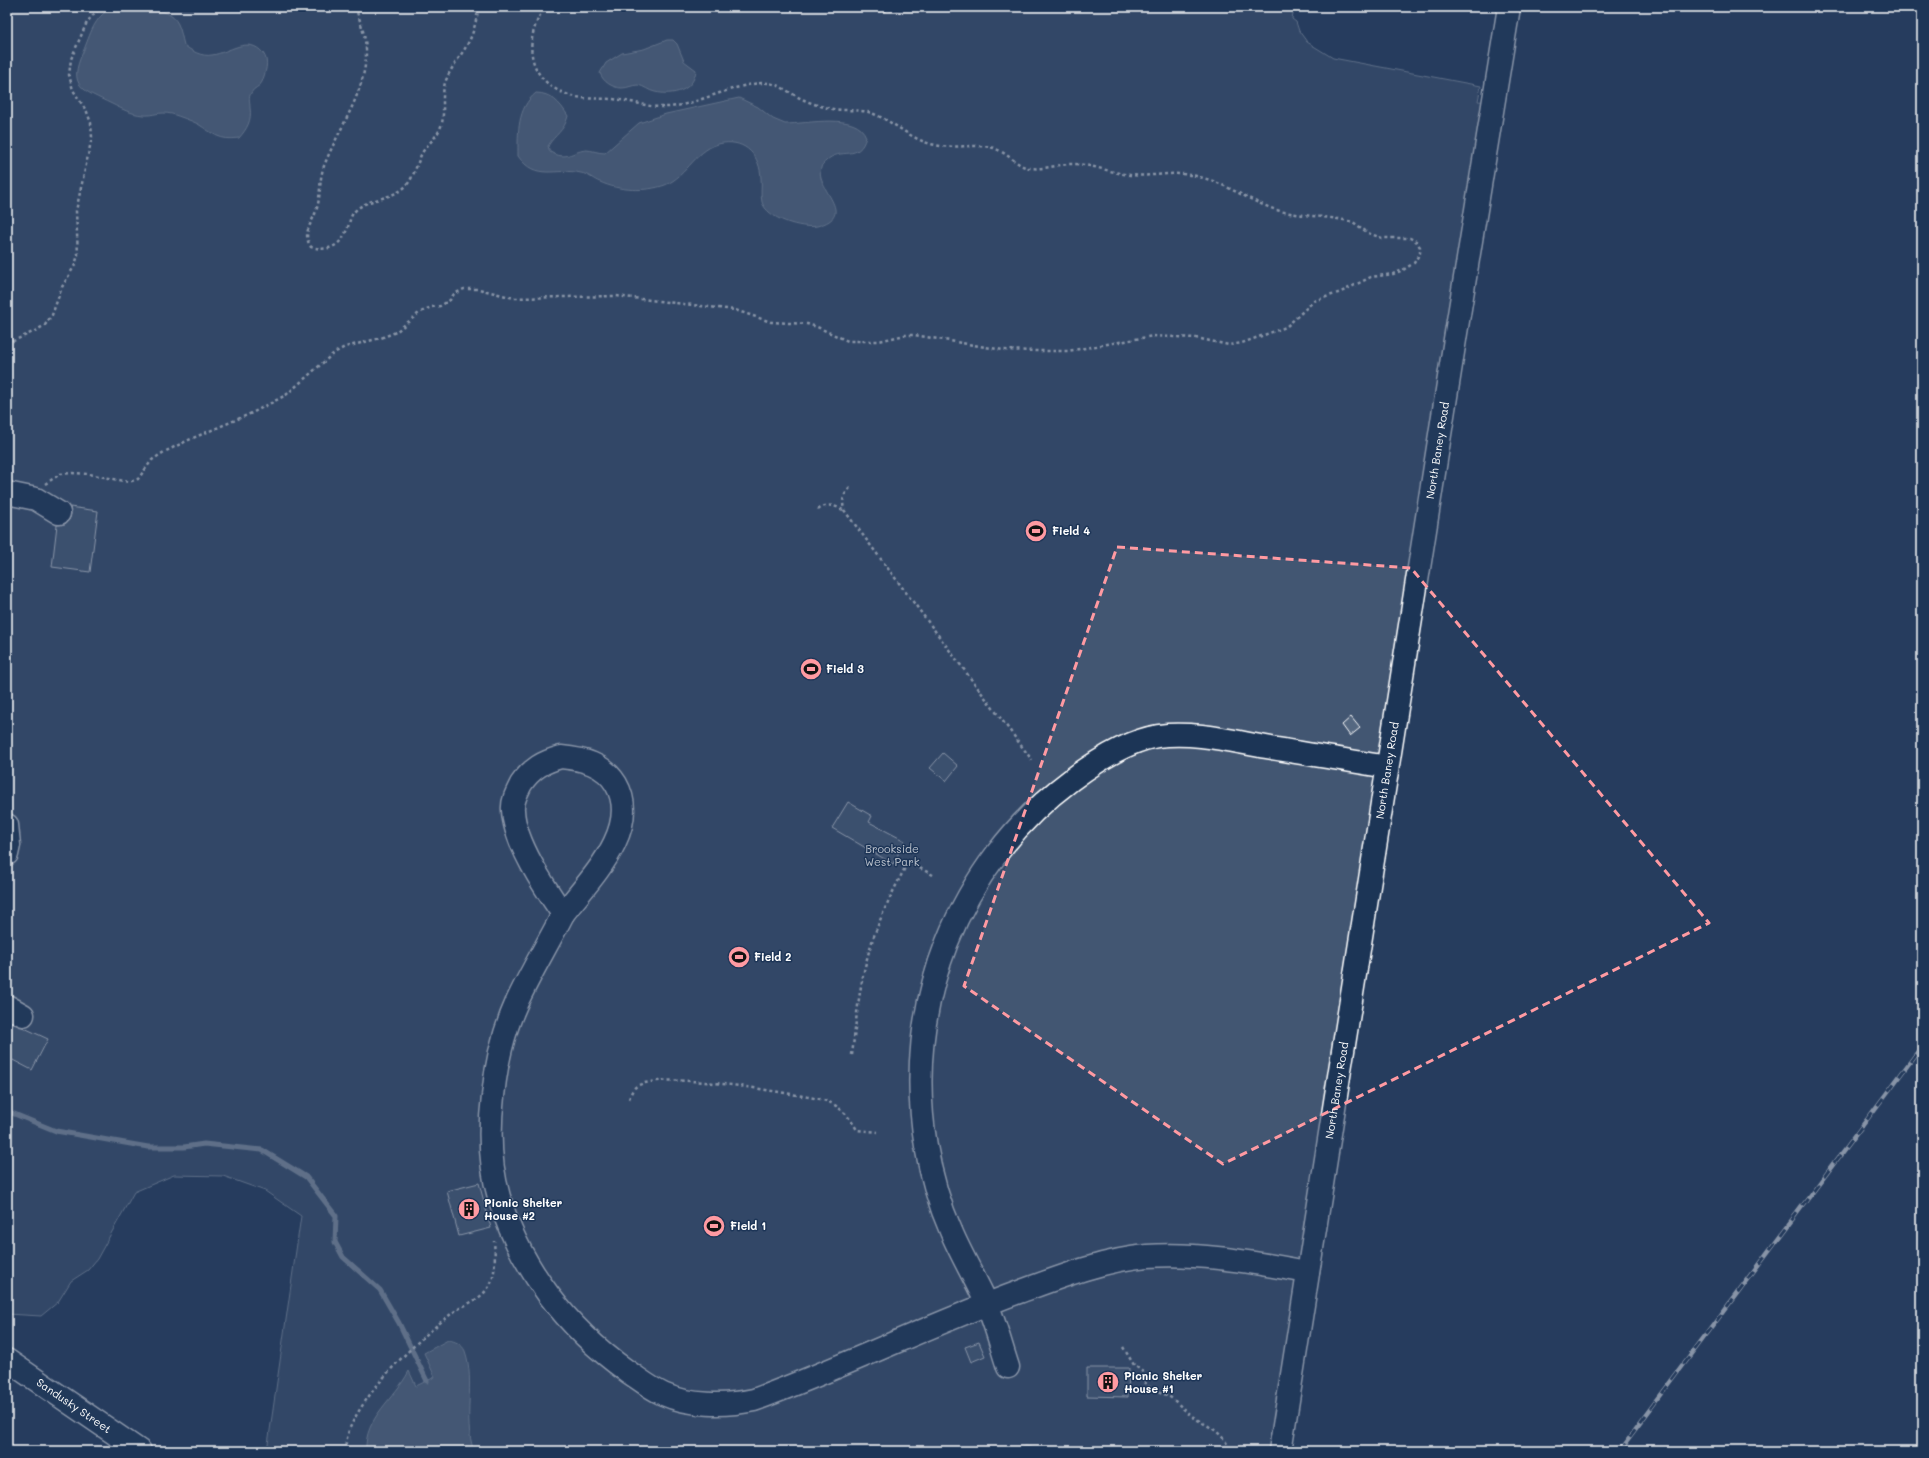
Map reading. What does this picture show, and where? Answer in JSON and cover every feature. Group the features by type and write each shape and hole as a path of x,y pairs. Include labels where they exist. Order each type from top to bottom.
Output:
{"street":[{"name":"North Baney Road","path":"1280,1451 1387,767 1510,7"},
{"path":"7,493 36,499 59,513"},
{"path":"1008,1367 987,1304 959,1248 942,1207 926,1147 920,1099 924,1021 942,954 964,905 989,862 1021,825 1060,788 1082,772 1120,750 1156,737 1173,735 1196,736 1387,767"},
{"path":"564,914 541,881 526,853 515,824 512,809 517,791 530,772 539,765 561,757 588,762 602,768 612,777 621,792 624,809 620,831 614,845 564,914 516,1004 505,1032 492,1097 491,1130 493,1162 500,1198 515,1239 533,1273 560,1309 605,1354 646,1384 664,1394 683,1400 719,1404 738,1403 772,1393 987,1304 1072,1272 1146,1256 1194,1256 1232,1259 1308,1272"},
{"path":"7,825 9,845 7,854"},
{"name":"Sandusky Street","path":"7,1360 140,1451"}],"path":[{"path":"7,344 45,325 52,315 62,288 75,265 78,255 76,211 92,138 91,123 87,112 73,90 70,75 71,59 87,22 100,7"},
{"path":"355,7 366,49 362,76 349,115 324,167 317,210 312,217 306,234 307,241 311,247 320,249 330,249 342,241 350,218 363,205 401,191 408,184 423,152 438,134 441,125 446,79 468,44 479,7"},
{"path":"36,499 43,486 51,478 60,474 89,474 129,482 138,479 152,460 164,452 252,413 286,395 334,353 345,347 381,338 396,332 419,313 431,307 440,306 450,300 454,294 464,289 479,289 514,298 616,296 735,310 771,322 812,326 848,341 879,341 905,335 914,335 1003,350 1068,351 1153,336 1196,338 1229,345 1242,343 1286,327 1314,301 1341,292 1371,277 1393,274 1403,270 1414,263 1420,254 1420,247 1416,241 1410,238 1382,238 1368,232 1352,222 1280,211 1219,182 1180,174 1159,176 1131,175 1087,165 1070,164 1051,168 1027,168 1000,150 988,147 938,146 920,141 872,113 830,109 801,99 776,85 767,83 731,90 689,103 654,108 632,102 612,99 583,98 565,94 550,85 538,73 532,61 533,32 545,7"},
{"path":"860,7 873,11 889,11 901,7"},
{"path":"850,488 842,501 844,510 1032,760"},
{"path":"818,510 828,505 844,510"},
{"path":"852,1055 861,988 868,955 876,929 896,884 908,862 935,876"},
{"path":"629,1099 632,1090 638,1086 655,1081 686,1080 820,1099 831,1102 840,1107 857,1130 878,1132"},
{"path":"344,1451 349,1432 364,1404 385,1377 451,1314 471,1304 491,1283 494,1265 493,1235"},
{"path":"1122,1347 1134,1364 1143,1372 1146,1385 1154,1391 1167,1395 1192,1416 1219,1433 1225,1439 1230,1451"}],"highlighted area":[{"path":"1117,547 1411,568 1709,923 1223,1164 964,986"}],"green space":[{"name":"Brookside West Park","path":"7,7 1294,7 1292,19 1296,22 1299,31 1307,42 1333,58 1481,86 1478,101 1489,102 1273,1451 267,1451 301,1216 265,1191 223,1176 174,1175 134,1192 97,1259 88,1270 71,1281 58,1302 41,1316 7,1314"}],"shaded area":[{"path":"112,7 148,8 166,13 178,24 184,45 201,54 218,54 238,46 245,45 251,45 263,53 267,64 262,82 252,91 250,95 250,120 247,128 239,138 221,138 198,124 172,114 163,113 143,115 131,112 93,95 81,86 77,80 78,64 93,27 101,16"},
{"path":"667,40 673,40 677,44 684,61 696,70 691,83 682,90 662,93 638,85 619,88 609,84 601,76 600,73 606,63 622,53 644,49"},
{"path":"536,93 541,93 551,97 562,107 568,116 562,129 548,146 550,152 561,156 586,150 605,153 639,123 666,114 739,98 758,107 773,119 785,124 831,121 843,122 853,124 861,129 866,137 859,150 832,157 822,165 821,176 823,184 835,208 834,215 829,221 817,226 803,226 786,222 765,208 761,199 761,178 758,163 755,156 750,151 738,144 723,143 714,146 706,150 673,181 665,185 641,190 624,189 608,185 581,173 547,172 532,169 518,156 518,139 522,113 525,106"},
{"path":"448,1340 456,1342 462,1346 468,1363 470,1388 469,1426 474,1451 366,1451 370,1428 375,1418 409,1371 416,1386 435,1377 424,1353"},
{"path":"1026,1446 1045,1451 1008,1451"}],"building":[{"path":"70,507 98,511 90,572 52,567 57,525 65,524 69,520 71,514"},
{"path":"1351,717 1360,728 1350,736 1342,725"},
{"path":"943,753 958,766 946,781 930,768"},
{"path":"848,802 872,816 869,822 905,841 893,864 832,828"},
{"path":"7,1020 48,1039 32,1070 7,1057"},
{"name":"Picnic Shelter House #2","path":"479,1183 491,1228 459,1236 447,1191"},
{"path":"979,1342 985,1356 971,1362 965,1347"},
{"name":"Picnic Shelter House #1","path":"1087,1368 1129,1368 1128,1397 1087,1396"}],"waterway":[{"path":"7,1111 56,1131 148,1147 184,1147 204,1144 262,1150 306,1177 336,1216 335,1242 343,1257 380,1290 399,1323 427,1381"}],"railway":[{"path":"1619,1451 1922,1046"}],"place":[{"name":"Field 4","path":"1036,531"},
{"name":"Field 3","path":"811,669"},
{"name":"Field 2","path":"739,957"},
{"name":"Picnic Shelter House #2","path":"469,1209"},
{"name":"Field 1","path":"714,1226"},
{"name":"Picnic Shelter House #1","path":"1108,1382"}]}
